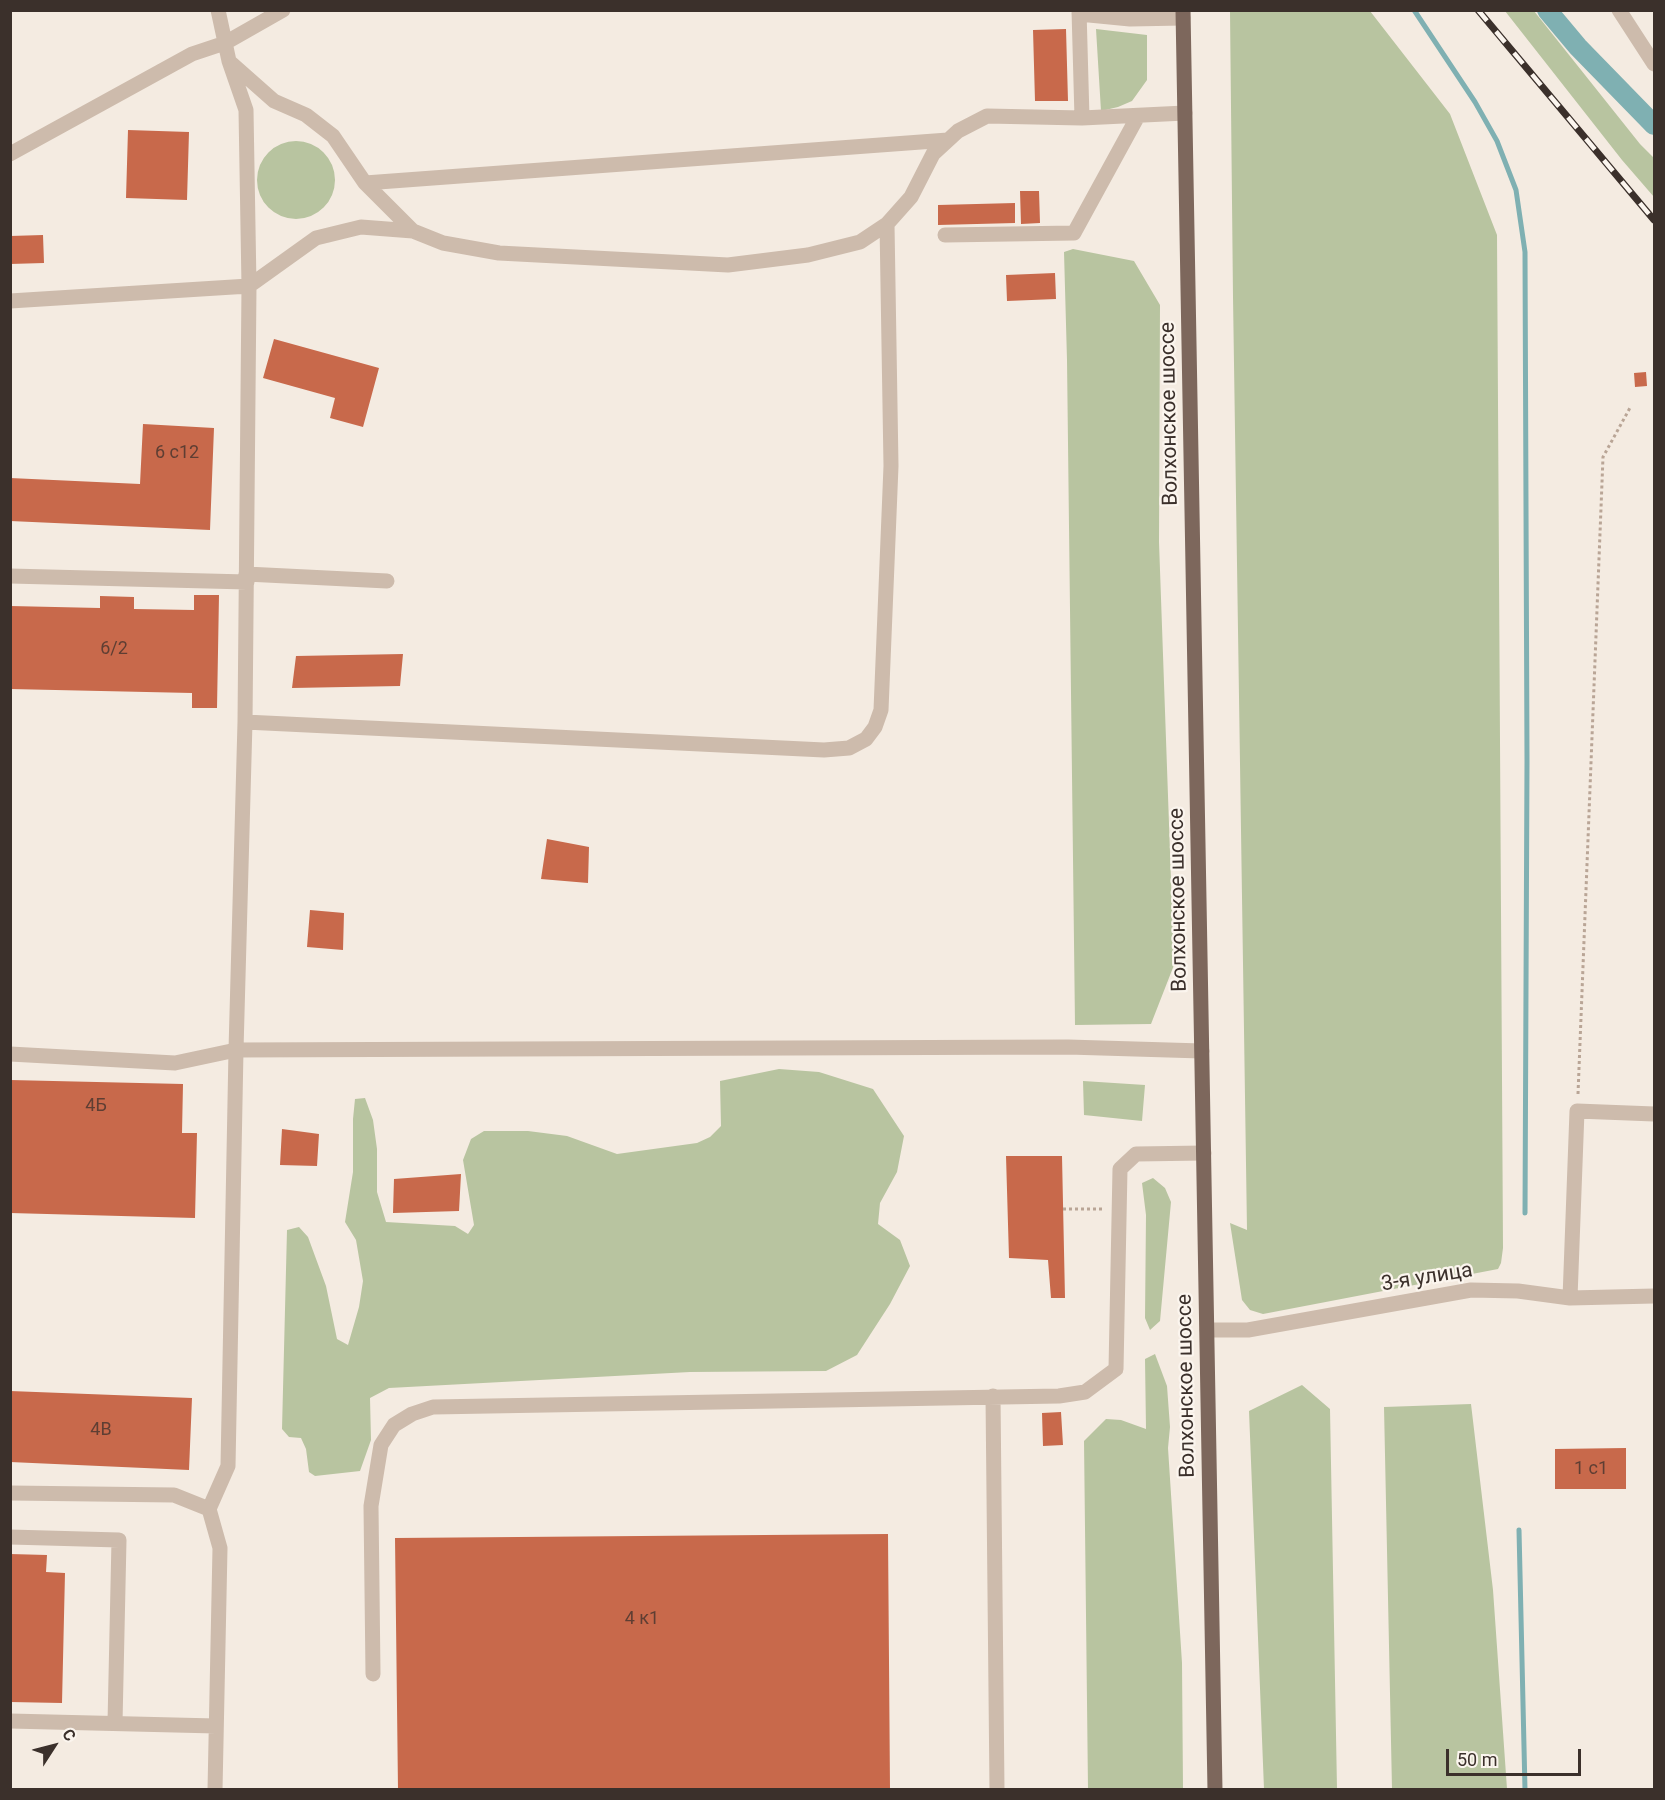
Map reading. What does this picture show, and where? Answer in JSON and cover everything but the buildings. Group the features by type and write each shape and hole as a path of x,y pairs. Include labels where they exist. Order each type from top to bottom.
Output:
{"main road":[{"name":"Волхонское шоссе","path":"1183,14 1215,1790"}],"street":[{"path":"215,1790 220,1548 209,1509 228,1466 245,722 249,286 246,110 229,61 218,10"},
{"path":"10,154 192,54 225,43 283,10"},
{"path":"1618,10 1654,64"},
{"path":"1082,118 1079,12 1130,19 1183,14"},
{"path":"229,61 274,101 306,115 333,135 365,183 413,231"},
{"path":"10,301 249,286 315,238 361,227 413,231 443,243 499,253 728,265 808,255 860,242 887,224 910,197 933,154 958,130 987,116 1082,118 1185,113"},
{"path":"945,235 1074,233 1138,116"},
{"path":"365,183 948,140"},
{"path":"245,722 824,750 849,748 866,739 875,727 881,710 891,478 887,224"},
{"path":"10,576 387,581"},
{"path":"10,1054 175,1063 236,1050 1068,1047 1202,1051"},
{"path":"1570,1298 1577,1111 1654,1114"},
{"path":"373,1674 370,1506 381,1445 394,1425 412,1414 433,1407 1059,1396 1085,1392 1116,1369 1120,1169 1136,1154 1204,1153"},
{"name":"3-я улица","path":"1207,1330 1248,1330 1471,1290 1518,1291 1570,1298 1654,1296"},
{"path":"993,1396 997,1790"},
{"path":"10,1493 174,1495 209,1509"},
{"path":"10,1538 119,1540 115,1723"},
{"path":"10,1721 216,1726"}],"path":[{"path":"1577,1111 1603,457 1631,406"}],"green space":[{"path":"1230,11 1370,11 1450,114 1497,235 1503,1248 1501,1263 1498,1269 1263,1314 1250,1310 1242,1300 1230,1223 1247,1230"},
{"path":"1505,11 1534,11 1640,144 1654,158 1654,197 1622,160"},
{"path":"1096,29 1147,35 1147,80 1132,101 1101,111"},
{"path":"296,141 311,144 328,158 335,180 332,195 318,212 296,219 281,216 264,202 257,180 260,165 274,148"},
{"path":"1073,249 1134,261 1160,305 1159,542 1174,965 1151,1024 1075,1025 1064,252"},
{"path":"779,1069 819,1072 873,1089 904,1136 897,1172 880,1203 878,1224 900,1240 910,1266 890,1304 857,1355 826,1371 690,1372 389,1388 370,1398 371,1440 360,1471 315,1476 309,1472 306,1449 301,1438 289,1437 282,1429 287,1230 299,1227 308,1237 326,1286 337,1339 348,1345 359,1307 363,1281 356,1240 345,1222 353,1172 355,1099 365,1098 373,1120 377,1149 377,1192 386,1222 455,1226 468,1234 474,1225 463,1160 471,1139 484,1131 528,1131 567,1136 617,1154 697,1143 710,1137 721,1126 720,1081"},
{"path":"1083,1081 1145,1085 1142,1121 1084,1115"},
{"path":"1153,1178 1165,1188 1171,1202 1160,1321 1150,1330 1145,1318 1146,1215 1142,1183"},
{"path":"1155,1354 1167,1386 1170,1427 1168,1448 1182,1663 1183,1789 1088,1789 1084,1441 1106,1419 1121,1420 1146,1429 1145,1359"},
{"path":"1302,1385 1330,1409 1337,1789 1264,1789 1249,1411"},
{"path":"1471,1404 1493,1590 1507,1789 1392,1789 1384,1407"}],"waterway":[{"path":"1414,10 1475,102 1497,141 1516,190 1525,252 1527,761 1525,1213"},
{"path":"1547,10 1578,47 1654,125"},
{"path":"1519,1530 1525,1790"}],"railway":[{"path":"1478,10 1654,220"}]}
